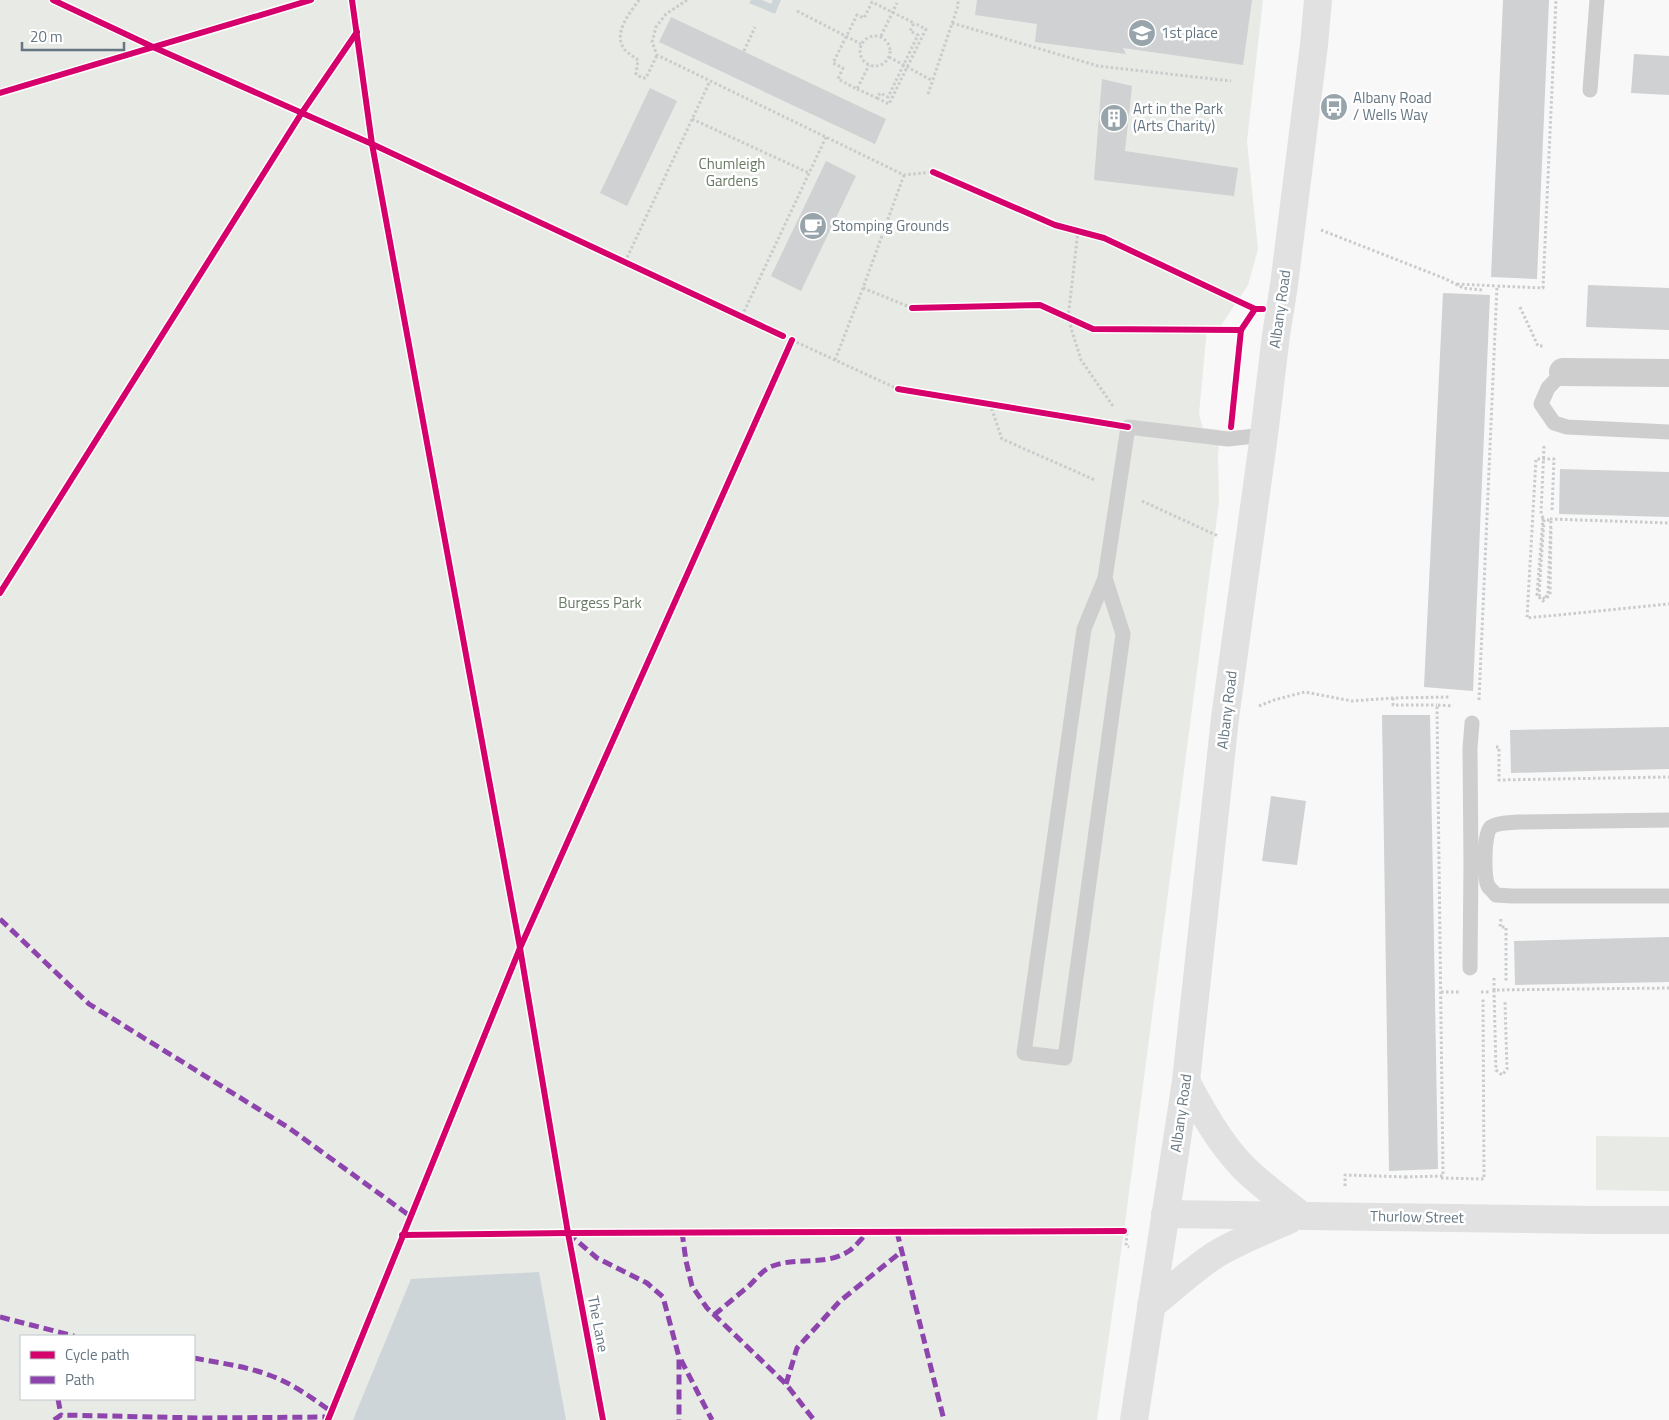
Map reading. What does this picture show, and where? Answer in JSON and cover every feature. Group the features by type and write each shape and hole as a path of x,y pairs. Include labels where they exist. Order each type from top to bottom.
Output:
{"main road":[{"name":"Albany Road","path":"1134,1420 1186,1081 1225,718 1264,435 1314,45 1318,0"},
{"path":"1152,1306 1186,1276 1216,1255 1246,1239 1300,1216 1268,1190 1231,1153 1217,1134 1186,1081"},
{"name":"Thurlow Street","path":"1165,1214 1669,1220"}],"street":[{"path":"1563,372 1669,372"}],"lane":[{"path":"1590,90 1597,0"},
{"path":"1563,372 1548,388 1541,404 1554,423 1567,427 1669,432"},
{"path":"1105,578 1124,634 1065,1058 1024,1053 1084,629 1105,578 1128,427 1228,439 1264,435"},
{"path":"1470,968 1470,919 1479,864 1470,748 1472,723"},
{"path":"1669,820 1518,822 1501,824 1491,827 1479,864 1488,885 1496,894 1512,896 1669,896"}],"path":[{"path":"639,0 620,31 620,42 626,51 638,60 636,74 642,78 646,78 657,55"},
{"path":"687,0 666,14 656,27 652,42 657,55 904,175 933,172 942,175"},
{"path":"928,94 958,6 958,0"},
{"path":"1456,284 1543,288 1556,0"},
{"path":"877,98 880,93 888,97 906,66 926,29 914,23 893,13 872,2 864,18 857,15 846,36 833,63 843,68 838,79 889,104 906,66 918,35 910,31 914,23"},
{"path":"881,36 897,3"},
{"path":"797,11 861,44"},
{"path":"952,23 1098,66 1231,81"},
{"path":"744,51 755,27"},
{"path":"870,36 881,36 889,44 889,57 880,66 869,65 860,56 861,44 870,36"},
{"path":"889,57 933,81"},
{"path":"858,89 869,65"},
{"path":"625,262 710,81"},
{"path":"692,119 809,173"},
{"path":"742,316 826,137"},
{"path":"835,360 904,175"},
{"path":"1318,228 1446,279 1463,288 1482,290"},
{"path":"1070,229 1086,233"},
{"path":"1078,231 1068,318 1081,360 1128,427"},
{"path":"616,258 634,267"},
{"path":"1478,708 1497,286"},
{"path":"863,288 912,308 921,308"},
{"path":"733,312 750,320"},
{"path":"1061,315 1076,322"},
{"path":"775,332 898,390 908,391"},
{"path":"788,349 792,340"},
{"path":"980,403 999,406"},
{"path":"1544,458 1540,514 1543,518 1536,595 1543,601 1548,594 1551,520 1544,520 1538,595 1545,599 1550,595 1551,528"},
{"path":"1552,510 1554,459 1536,459 1527,618 1669,604"},
{"path":"1543,518 1669,523"},
{"path":"1256,707 1305,692 1352,701 1449,697"},
{"path":"1393,698 1393,705 1462,707"},
{"path":"1405,1177 1443,1176 1437,705"},
{"path":"1499,751 1499,780 1669,777"},
{"path":"1470,919 1501,919 1500,927 1506,927 1506,982"},
{"path":"1494,985 1496,1070 1502,1074 1507,1069 1505,1001"},
{"path":"1494,990 1669,988"},
{"path":"1345,1187 1344,1175 1484,1179 1483,997"},
{"path":"1114,1231 1127,1231 1126,1246 1132,1247"}],"green space":[{"name":"Burgess Park","path":"0,0 1263,0 1247,141 1258,249 1248,285 1220,327 1207,328 1199,414 1203,428 1220,430 1218,456 1219,502 1124,1231 1097,1420 0,1420"},
{"path":"1596,1136 1669,1137 1669,1191 1596,1190"}],"shaded area":[{"path":"751,0 762,0 771,4 773,0 781,0 775,14 749,3"},
{"path":"539,1272 566,1420 353,1420 411,1279"}],"building":[{"name":"1st place","path":"977,0 1252,0 1243,65 1123,48 1126,54 1035,42 1037,24 975,15"},
{"path":"1503,0 1549,0 1537,279 1491,277"},
{"path":"671,17 886,119 875,144 659,42"},
{"path":"1634,54 1669,56 1669,95 1631,93"},
{"name":"Art in the Park (Arts Charity)","path":"1102,79 1132,86 1125,151 1238,168 1234,196 1094,180"},
{"path":"650,88 677,101 627,206 600,193"},
{"name":"Stomping Grounds","path":"826,161 856,176 801,291 771,276"},
{"path":"1588,285 1669,288 1669,330 1586,327"},
{"path":"1443,293 1490,295 1473,691 1424,687"},
{"path":"1560,469 1669,472 1669,517 1559,514"},
{"path":"1382,715 1430,715 1438,1169 1389,1171"},
{"path":"1669,727 1669,769 1511,773 1510,730"},
{"path":"1271,796 1306,801 1297,865 1262,861"},
{"path":"1669,937 1669,982 1515,985 1514,941"}],"marked path":[{"path":"0,919 89,1004 289,1128 410,1216"},
{"path":"682,1232 692,1286 707,1308 786,1384 814,1420"},
{"path":"714,1315 770,1267 790,1262 830,1259 840,1256 852,1249 868,1232"},
{"path":"897,1232 944,1420"},
{"path":"568,1233 597,1258 647,1283 663,1297 679,1357 679,1420"},
{"path":"786,1384 797,1348 840,1301 901,1252"},
{"path":"0,1317 70,1335"},
{"path":"195,1358 251,1369 277,1378 302,1391 332,1412"},
{"path":"681,1360 712,1420"},
{"path":"58,1400 61,1415"},
{"path":"54,1420 61,1415 200,1418 329,1417"}],"cycle path":[{"path":"53,0 153,47 372,144 783,336"},
{"path":"0,93 311,0"},
{"name":"The Lane","path":"352,0 372,144 520,948 568,1233 603,1420"},
{"path":"0,593 301,114 357,32"},
{"path":"933,172 1055,225 1104,238 1255,309 1263,309"},
{"path":"912,308 1040,305 1093,329 1241,330"},
{"path":"1231,427 1241,330 1255,309"},
{"path":"328,1420 520,948 792,340"},
{"path":"898,389 1128,427"},
{"path":"402,1235 1124,1231"}],"place":[{"name":"1st place","path":"1142,33"},
{"name":"Albany Road / Wells Way","path":"1334,107"},
{"name":"Art in the Park (Arts Charity)","path":"1114,118"},
{"name":"Stomping Grounds","path":"813,226"}],"park label":[{"name":"Chumleigh Gardens","path":"732,172"}]}
